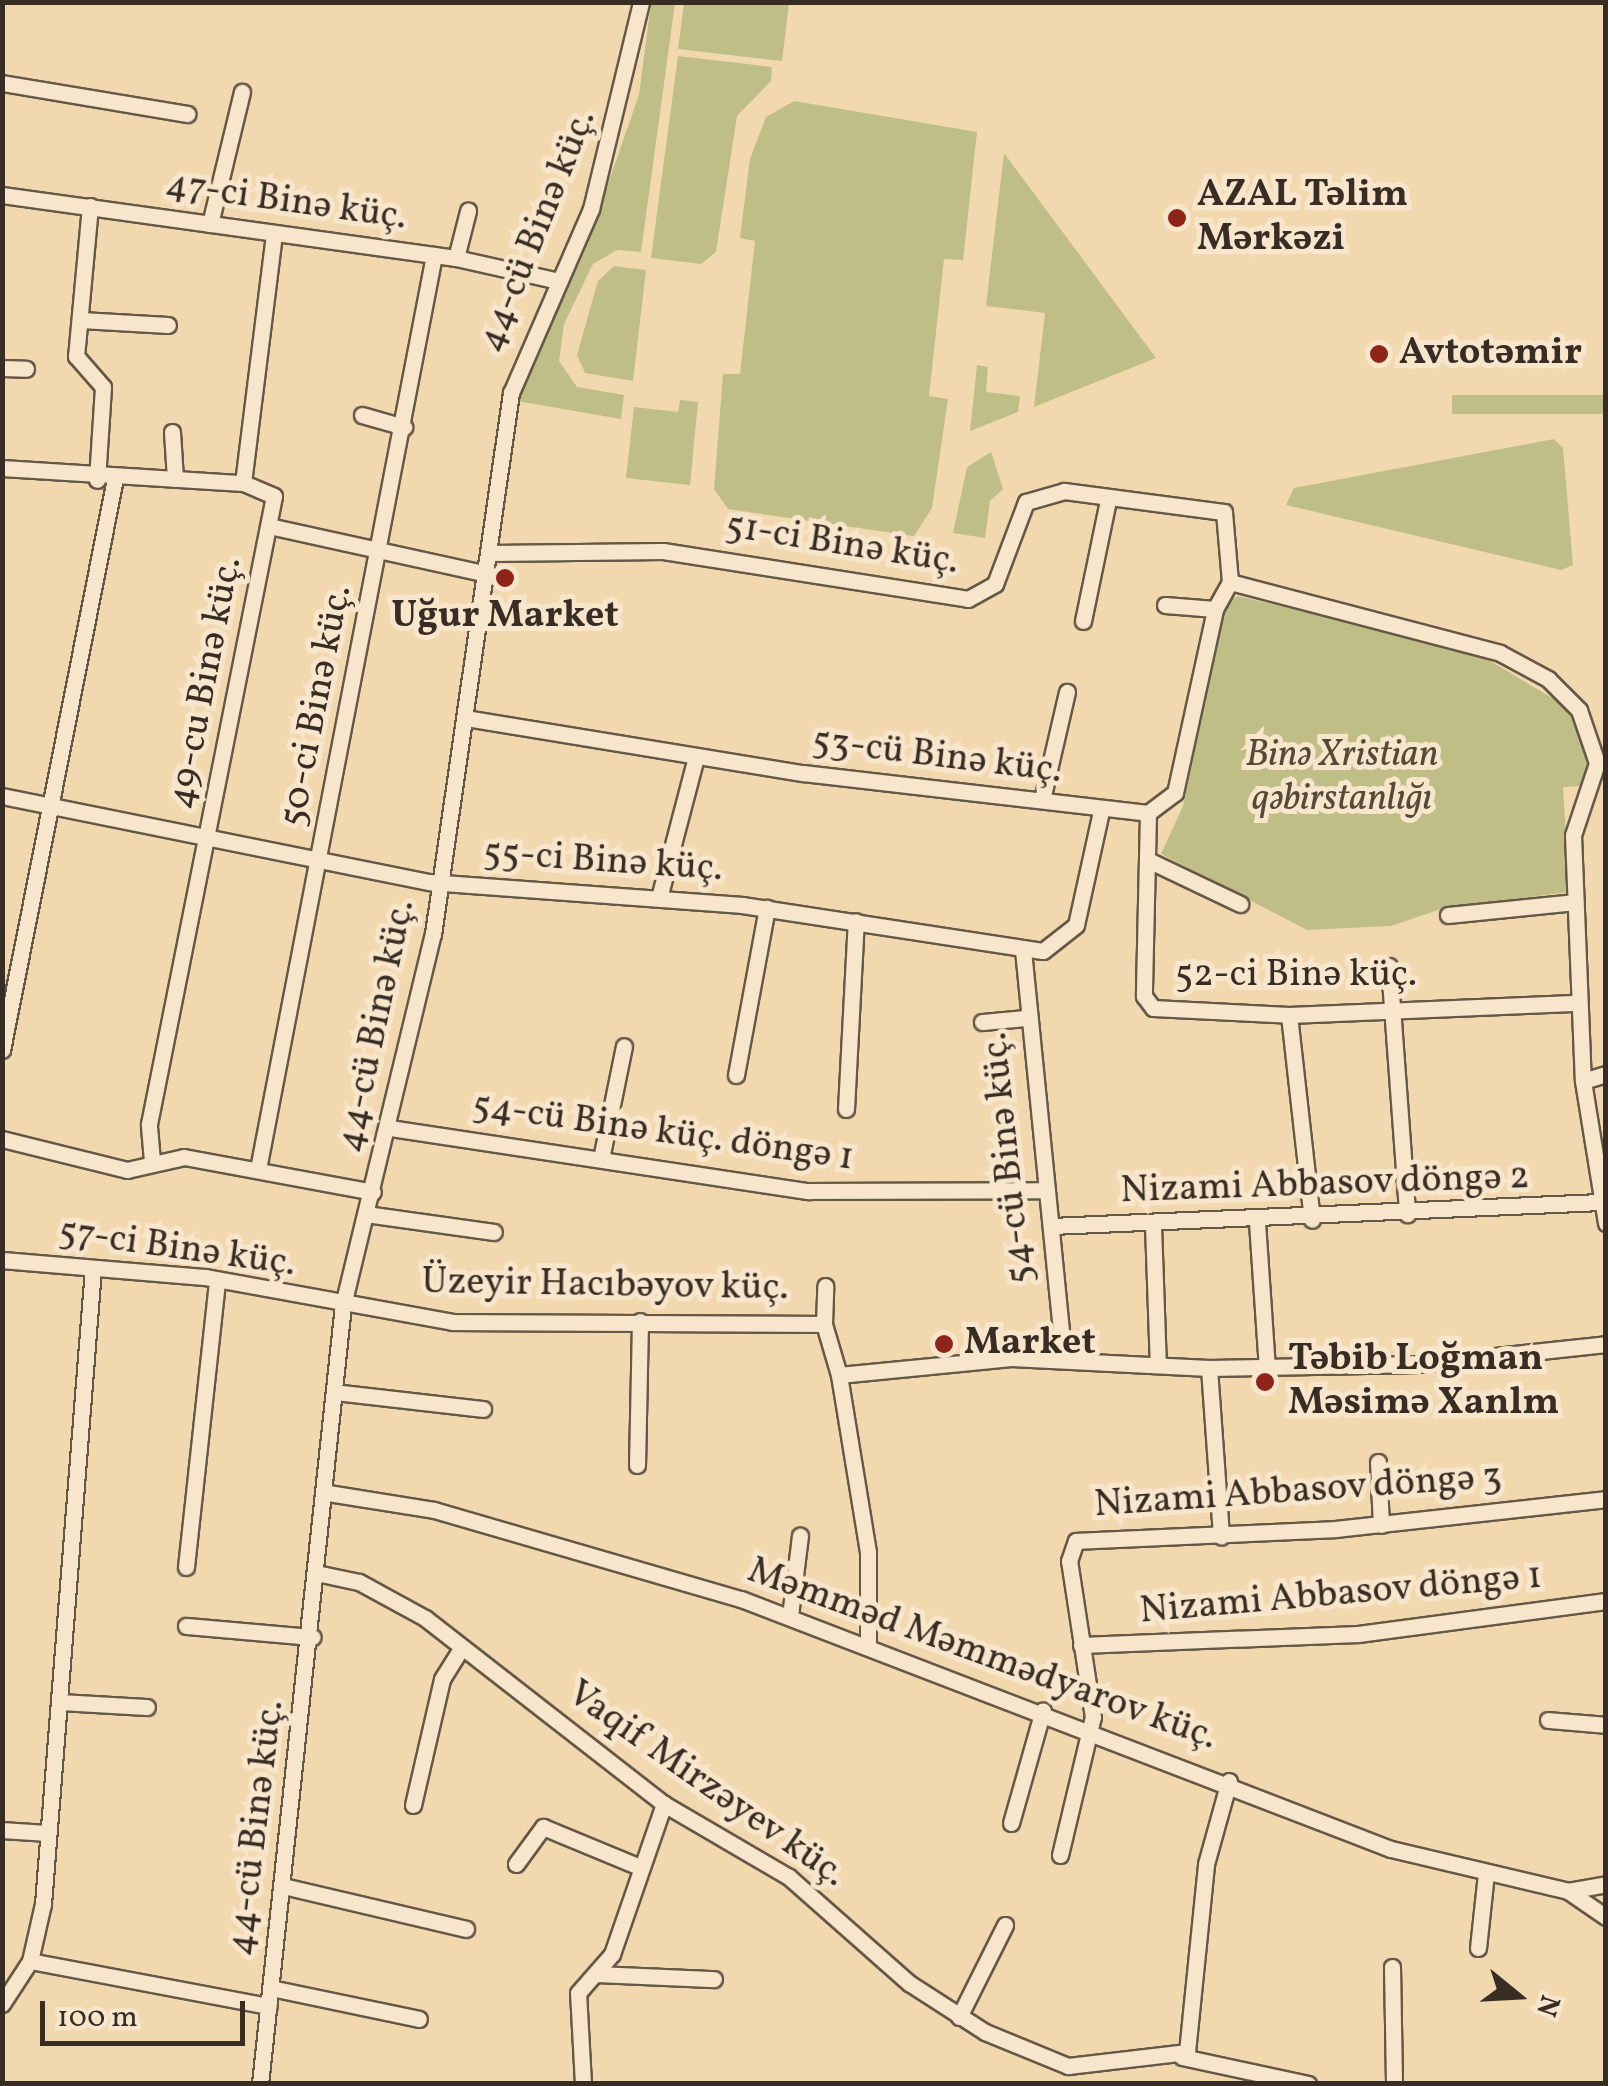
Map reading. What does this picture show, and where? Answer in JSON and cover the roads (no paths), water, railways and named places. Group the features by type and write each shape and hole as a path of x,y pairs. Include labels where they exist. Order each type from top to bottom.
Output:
{"street":[{"name":"44-cü Binə küç.","path":"260,2084 321,1574 343,1304 390,1128 441,883 511,394 559,281 619,118 640,2"},
{"path":"2,84 187,114"},
{"path":"210,224 242,92"},
{"name":"47-ci Binə küç.","path":"2,195 456,258 559,281"},
{"path":"2,1050 53,806 106,479 103,387 78,366 90,206"},
{"path":"456,258 468,210"},
{"path":"2,468 106,479 243,483 274,235"},
{"name":"50-ci Binə küç.","path":"258,1169 381,554 434,256"},
{"path":"80,320 168,325"},
{"path":"2,368 26,369"},
{"path":"362,415 404,427"},
{"path":"172,432 175,479"},
{"name":"49-cu Binə küç.","path":"152,1161 149,1124 269,526 272,491 243,483"},
{"name":"51-ci Binə küç.","path":"490,553 663,551 968,599 996,584 1026,502 1064,491 1108,500 1224,512 1230,582"},
{"path":"1083,621 1108,500"},
{"path":"269,526 381,554 487,574"},
{"path":"1148,813 1175,793 1216,609 1230,582 1500,653 1562,692 1594,737 1597,763 1574,826 1575,902 1584,1081 1606,1223"},
{"path":"1164,605 1216,609"},
{"path":"1042,800 1067,692"},
{"name":"53-cü Binə küç.","path":"466,718 696,757 1042,800 1101,811 1148,813"},
{"path":"659,898 696,757"},
{"name":"55-ci Binə küç.","path":"2,796 441,883 767,908 1023,950 1058,946 1076,925 1101,811"},
{"name":"52-ci Binə küç.","path":"1148,813 1146,1002 1289,1014 1579,1003"},
{"path":"1150,861 1240,904"},
{"path":"1448,915 1575,902"},
{"path":"736,1075 767,908"},
{"path":"846,1110 856,921"},
{"name":"54-cü Binə küç.","path":"1023,950 1026,1018 1064,1359"},
{"path":"1389,966 1406,1214"},
{"path":"1289,1014 1312,1220"},
{"path":"982,1022 1026,1018"},
{"path":"601,1159 624,1046"},
{"path":"1584,1081 1606,1074"},
{"name":"54-cü Binə küç. döngə 1","path":"390,1128 808,1191 1047,1190"},
{"path":"2,1139 127,1170 152,1161 258,1169 372,1192"},
{"name":"Nizami Abbasov döngə 2","path":"1051,1226 1312,1220 1602,1202"},
{"path":"366,1214 494,1232"},
{"path":"1257,1222 1266,1367"},
{"path":"1153,1225 1158,1366"},
{"name":"57-ci Binə küç.","path":"2,1260 217,1280 343,1304"},
{"path":"2,2004 30,1961 48,1833 92,1268"},
{"path":"186,1567 217,1280"},
{"path":"824,1324 825,1286"},
{"name":"Üzeyir Hacıbəyov küç.","path":"343,1304 452,1322 824,1324 839,1375 868,1552 868,1645"},
{"path":"636,1464 640,1321"},
{"path":"839,1375 920,1361 1064,1359 1208,1368 1266,1367 1606,1344"},
{"path":"1208,1368 1221,1537"},
{"path":"334,1392 483,1409"},
{"path":"1378,1462 1381,1526"},
{"name":"Məmməd Məmmədyarov küç.","path":"328,1493 447,1513 790,1616 1228,1780 1342,1832 1486,1873 1568,1891 1606,1884"},
{"name":"Nizami Abbasov döngə 3","path":"1060,1854 1091,1728 1069,1561 1076,1540 1221,1537 1381,1526 1606,1499"},
{"path":"790,1616 800,1536"},
{"name":"Vaqif Mirzəyev küç.","path":"321,1574 393,1598 664,1804 789,1877 959,2017 1068,2066 1182,2057 1308,2084"},
{"name":"Nizami Abbasov döngə 1","path":"1081,1646 1358,1634 1606,1601"},
{"path":"186,1626 313,1637"},
{"path":"413,1805 442,1679 461,1650"},
{"path":"59,1702 148,1707"},
{"path":"1011,1823 1042,1710"},
{"path":"1548,1720 1606,1725"},
{"path":"1182,2057 1194,2027 1206,1864 1228,1780"},
{"path":"583,2084 578,1993 598,1974 664,1804"},
{"path":"516,1864 543,1827 637,1866"},
{"path":"2,1830 48,1833"},
{"path":"1478,1948 1486,1873"},
{"path":"283,1886 466,1929"},
{"path":"1568,1891 1606,1916"},
{"path":"959,2017 1004,1924"},
{"path":"30,1961 269,2006"},
{"path":"1392,1967 1394,2084"},
{"path":"598,1974 714,1979"},
{"path":"271,1988 419,2019"},
{"path":"1062,2084 1068,2066"}],"place":[{"name":"AZAL Təlim Mərkəzi","path":"1177,218"},
{"name":"Avtotəmir","path":"1379,354"},
{"name":"Uğur Market","path":"505,578"},
{"name":"Market","path":"944,1344"},
{"name":"Təbib Loğman Məsimə Xanlm","path":"1265,1382"}],"park label":[{"name":"Binə Xristian qəbirstanlığı","path":"1342,778"}]}
